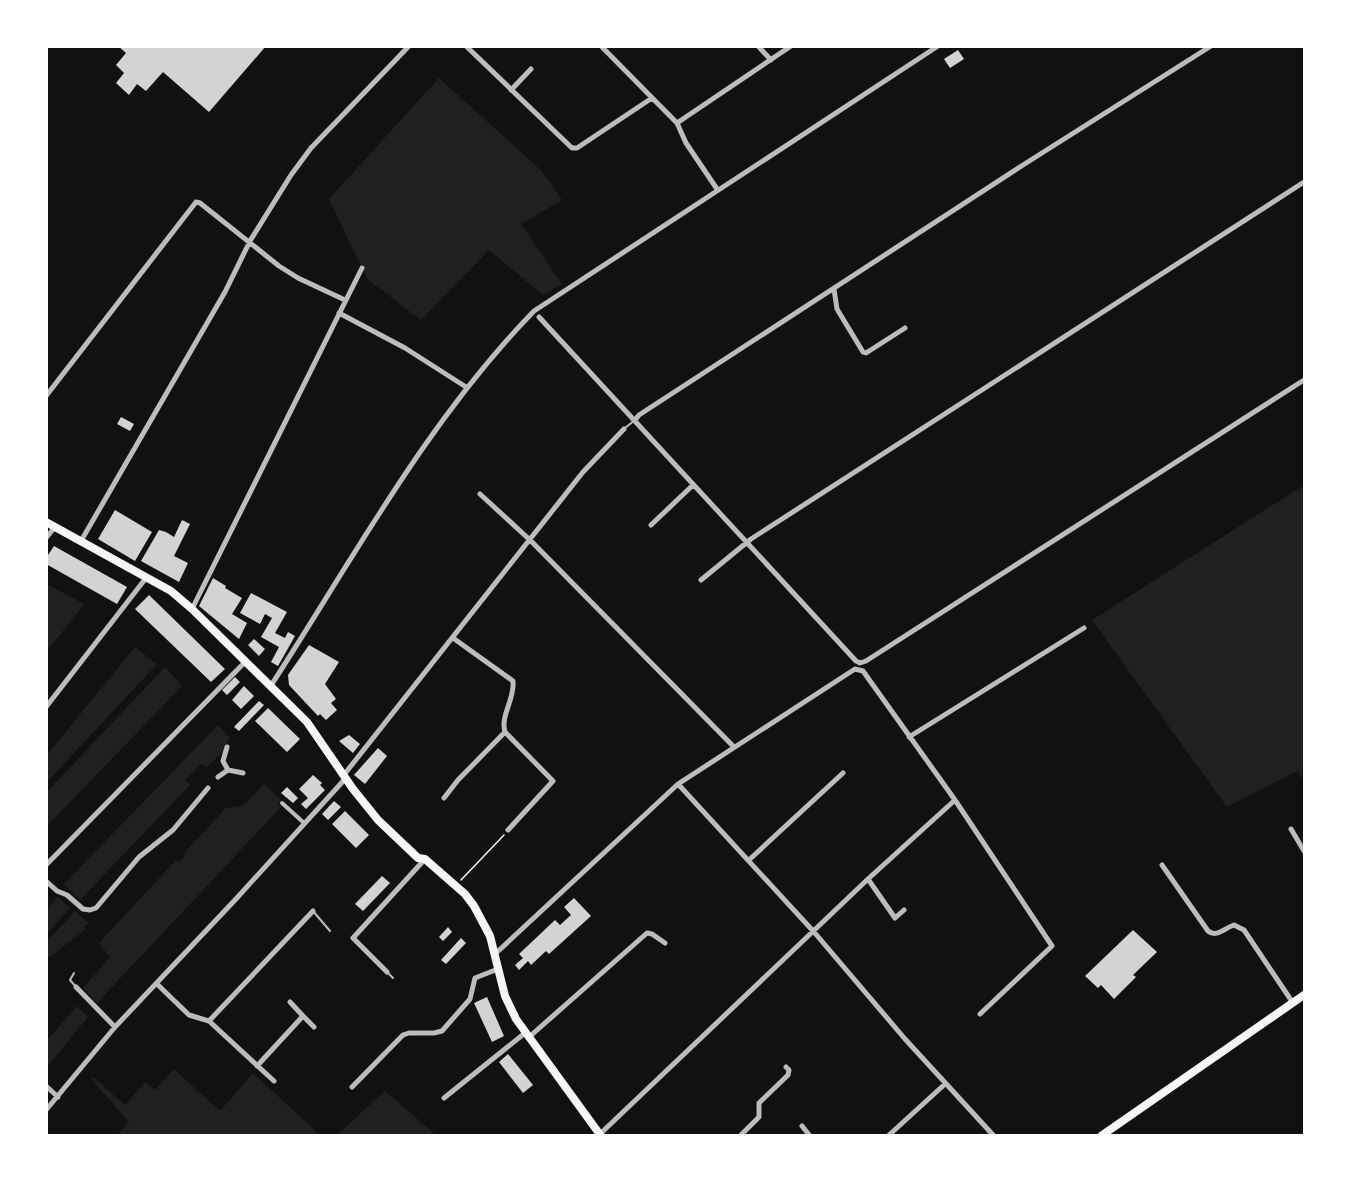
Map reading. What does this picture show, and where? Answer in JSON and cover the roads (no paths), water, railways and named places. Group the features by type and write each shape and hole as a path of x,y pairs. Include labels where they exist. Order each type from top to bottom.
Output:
{"main road":[{"path":"46,522 171,591 192,609 315,731 344,778 378,820 418,858 425,859 470,900 482,919 495,954 509,1007 526,1035 601,1135"},
{"path":"1101,1136 1305,995"}],"street":[{"path":"81,541 225,292 270,207 311,148 409,46"},
{"path":"466,46 572,148 577,148 652,98"},
{"path":"601,46 677,123 686,143 717,189"},
{"path":"758,46 771,60"},
{"path":"677,123 791,46"},
{"path":"270,687 417,457 466,387 499,347 534,311 938,46"},
{"path":"635,420 639,415 1023,165 1211,46"},
{"path":"511,90 531,69"},
{"path":"701,580 746,542 1305,182"},
{"path":"46,396 196,202 250,241 276,264 298,278 345,300"},
{"path":"192,609 362,268"},
{"path":"834,289 837,309 866,353 905,328"},
{"path":"339,313 405,348 466,387"},
{"path":"539,317 856,661 955,800 1052,946 980,1014"},
{"path":"495,954 678,784 1305,380"},
{"path":"46,1110 115,1027 157,984 344,778 583,472 624,429"},
{"path":"651,525 693,484"},
{"path":"480,494 530,540 735,747"},
{"path":"46,538 55,527"},
{"path":"46,707 146,578"},
{"path":"909,737 1084,628"},
{"path":"453,638 513,681 513,690 504,723 505,732 554,781 508,830"},
{"path":"46,865 245,662"},
{"path":"444,798 458,780 505,732"},
{"path":"227,747 223,761 228,770"},
{"path":"218,777 228,770 243,773"},
{"path":"748,860 843,773"},
{"path":"678,784 814,932 860,988 994,1136"},
{"path":"46,881 83,909 96,908 139,857 173,830 208,788"},
{"path":"601,1135 867,879 955,800"},
{"path":"282,803 304,823"},
{"path":"1291,829 1305,851"},
{"path":"387,972 353,938 425,859"},
{"path":"1162,865 1208,931 1216,934 1234,925 1244,930 1293,1003"},
{"path":"867,879 895,918 904,910"},
{"path":"209,1021 313,911"},
{"path":"444,1098 526,1035 647,933 665,943"},
{"path":"352,1087 402,1035 434,1033 442,1030 470,999 475,978 498,969"},
{"path":"157,984 189,1015 209,1021 274,1081"},
{"path":"76,987 115,1027"},
{"path":"290,1002 314,1027"},
{"path":"257,1066 303,1016"},
{"path":"740,1136 759,1118 759,1103 788,1075 789,1070 786,1067"},
{"path":"888,1136 945,1084"},
{"path":"46,1086 58,1097"},
{"path":"802,1126 810,1136"}],"lane":[{"path":"624,429 635,420"},
{"path":"313,911 330,930"},
{"path":"387,972 393,978"},
{"path":"74,973 70,980 76,987"}]}
